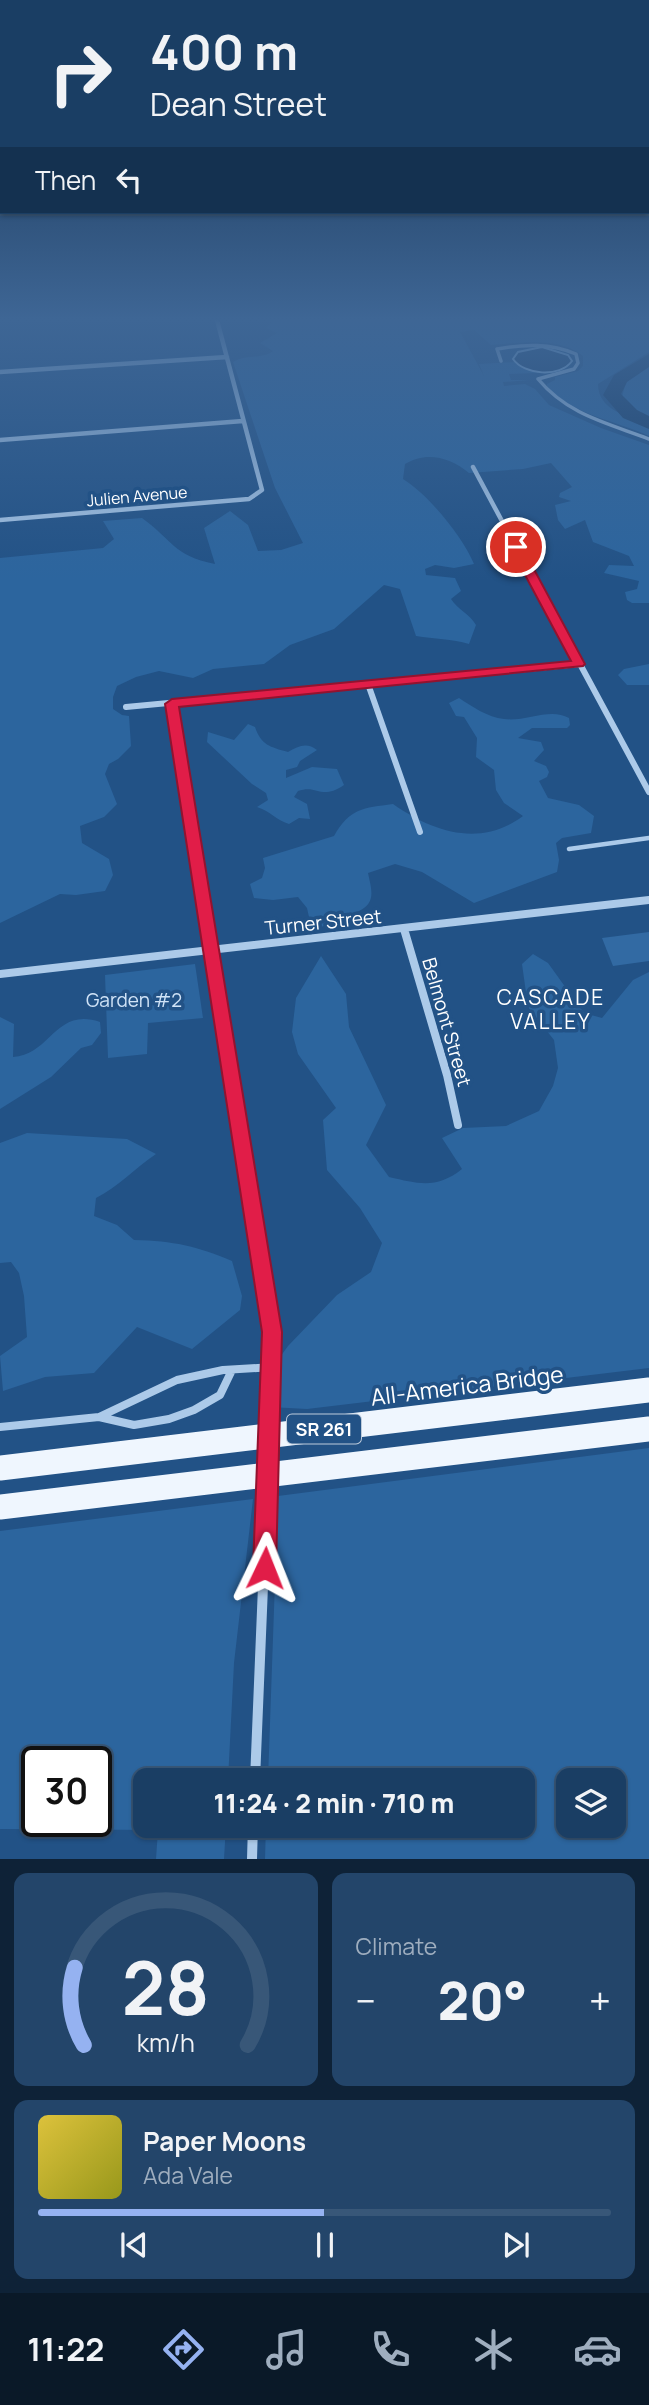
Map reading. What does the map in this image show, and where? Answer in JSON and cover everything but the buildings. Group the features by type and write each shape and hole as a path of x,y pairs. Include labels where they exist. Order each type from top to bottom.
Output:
{"main road":[{"name":"All-America Bridge","path":"0,1468 649,1390"},
{"name":"SR 261","path":"0,1507 649,1429"}],"street":[{"path":"0,440 243,421 239,407"},
{"name":"Julien Avenue","path":"0,520 249,499 262,490 243,421"},
{"path":"473,467 649,792"},
{"path":"126,707 579,664"},
{"path":"368,684 420,832"},
{"path":"172,704 270,1316 273,1367 256,1768"},
{"name":"Turner Street","path":"0,974 649,900"},
{"name":"Belmont Street","path":"404,929 447,1076 458,1125"},
{"path":"252,1859 253,1838"}],"lane":[{"path":"564,407 589,419 649,439"},
{"path":"569,849 649,838"},
{"path":"99,1417 177,1380 232,1370 273,1367"},
{"path":"0,1427 99,1417 134,1425 169,1419 194,1410 220,1395 232,1370"}],"green space":[{"path":"248,407 553,407 649,445 649,603 632,603 627,600 625,592 637,589 639,581 604,573 609,565 634,566 629,556 593,542 585,520 565,529 558,520 555,505 571,501 559,497 560,493 572,487 551,463 523,469 469,473 454,463 438,458 413,460 405,464 403,479 444,517 462,541 474,564 454,568 435,565 425,569 426,575 455,578 461,591 451,599 476,625 469,644 416,636 400,589 384,585 334,629 290,645 264,664 213,669 193,678 159,671 117,686 113,709 129,716 131,746 109,764 105,774 117,804 104,817 80,826 82,843 109,859 113,875 105,891 60,894 0,923 0,558 103,548 114,539 103,521 142,518 181,552 215,564 204,528 230,511 248,525 258,551 281,550 303,543 275,488"},
{"path":"574,407 610,407 649,425 649,436 635,430"},
{"path":"629,407 649,407 649,417"},
{"path":"649,664 649,685 627,685 618,675 624,669"},
{"path":"459,698 498,718 554,714 569,718 570,725 567,728 532,728 518,738 541,742 544,750 534,761 546,766 549,772 547,777 539,781 548,798 579,805 594,816 591,833 562,838 556,843 559,860 557,872 474,903 422,872 395,864 368,873 371,899 365,908 324,926 310,929 302,929 309,917 307,908 298,897 273,900 254,898 250,884 262,878 265,868 263,858 334,836 346,820 365,808 393,804 440,829 474,834 507,826 523,816 504,803 496,790 494,770 476,757 477,738 464,717 456,716 449,703"},
{"path":"248,724 255,727 263,742 276,749 288,752 306,746 317,750 300,761 297,767 286,770 286,778 312,767 337,769 344,785 330,792 310,789 298,791 294,797 307,804 310,819 299,818 289,824 257,807 268,800 266,793 252,784 207,742 208,732 234,740"},
{"path":"533,954 548,963 584,1013 602,1018 633,980 649,972 649,1368 307,1409 270,1407 273,1367 288,1346 337,1295 371,1272 382,1243 360,1208 327,1170 323,1120 336,1108 298,1054 292,1032 296,998 321,956 346,994 349,1027 386,1105 366,1145 389,1177 419,1183 436,1182 462,1169 442,1138 463,1128 506,1126 539,1111 553,1086 558,1068 554,1040 528,1007 522,964"},
{"name":"Garden #2","path":"195,964 203,1018 148,1023 147,1054 108,1058 105,975"},
{"path":"0,1017 14,1024 13,1057 36,1049 73,1021 85,1019 100,1022 101,1033 92,1045 81,1048 51,1077 0,1109"},
{"path":"27,1133 127,1139 156,1154 96,1198 94,1216 117,1225 134,1240 184,1245 232,1261 242,1296 240,1310 192,1349 137,1327 94,1373 45,1377 3,1391 0,1356 27,1337 24,1296 19,1273 11,1262 0,1263 0,1143"},
{"path":"649,1448 649,1859 265,1859 266,1838 535,1838 535,1768 268,1768 278,1496"},
{"path":"253,1499 234,1663 229,1768 133,1768 133,1830 112,1830 112,1746 21,1746 21,1829 0,1829 0,1531"},
{"path":"157,1838 225,1838 224,1859 156,1859"}],"waterway":[{"path":"623,407 630,414 649,423"}],"district":[{"name":"CASCADE VALLEY","path":"551,1009"}],"route":[{"path":"265,1568 274,1347 172,704 579,664 516,547"}]}
